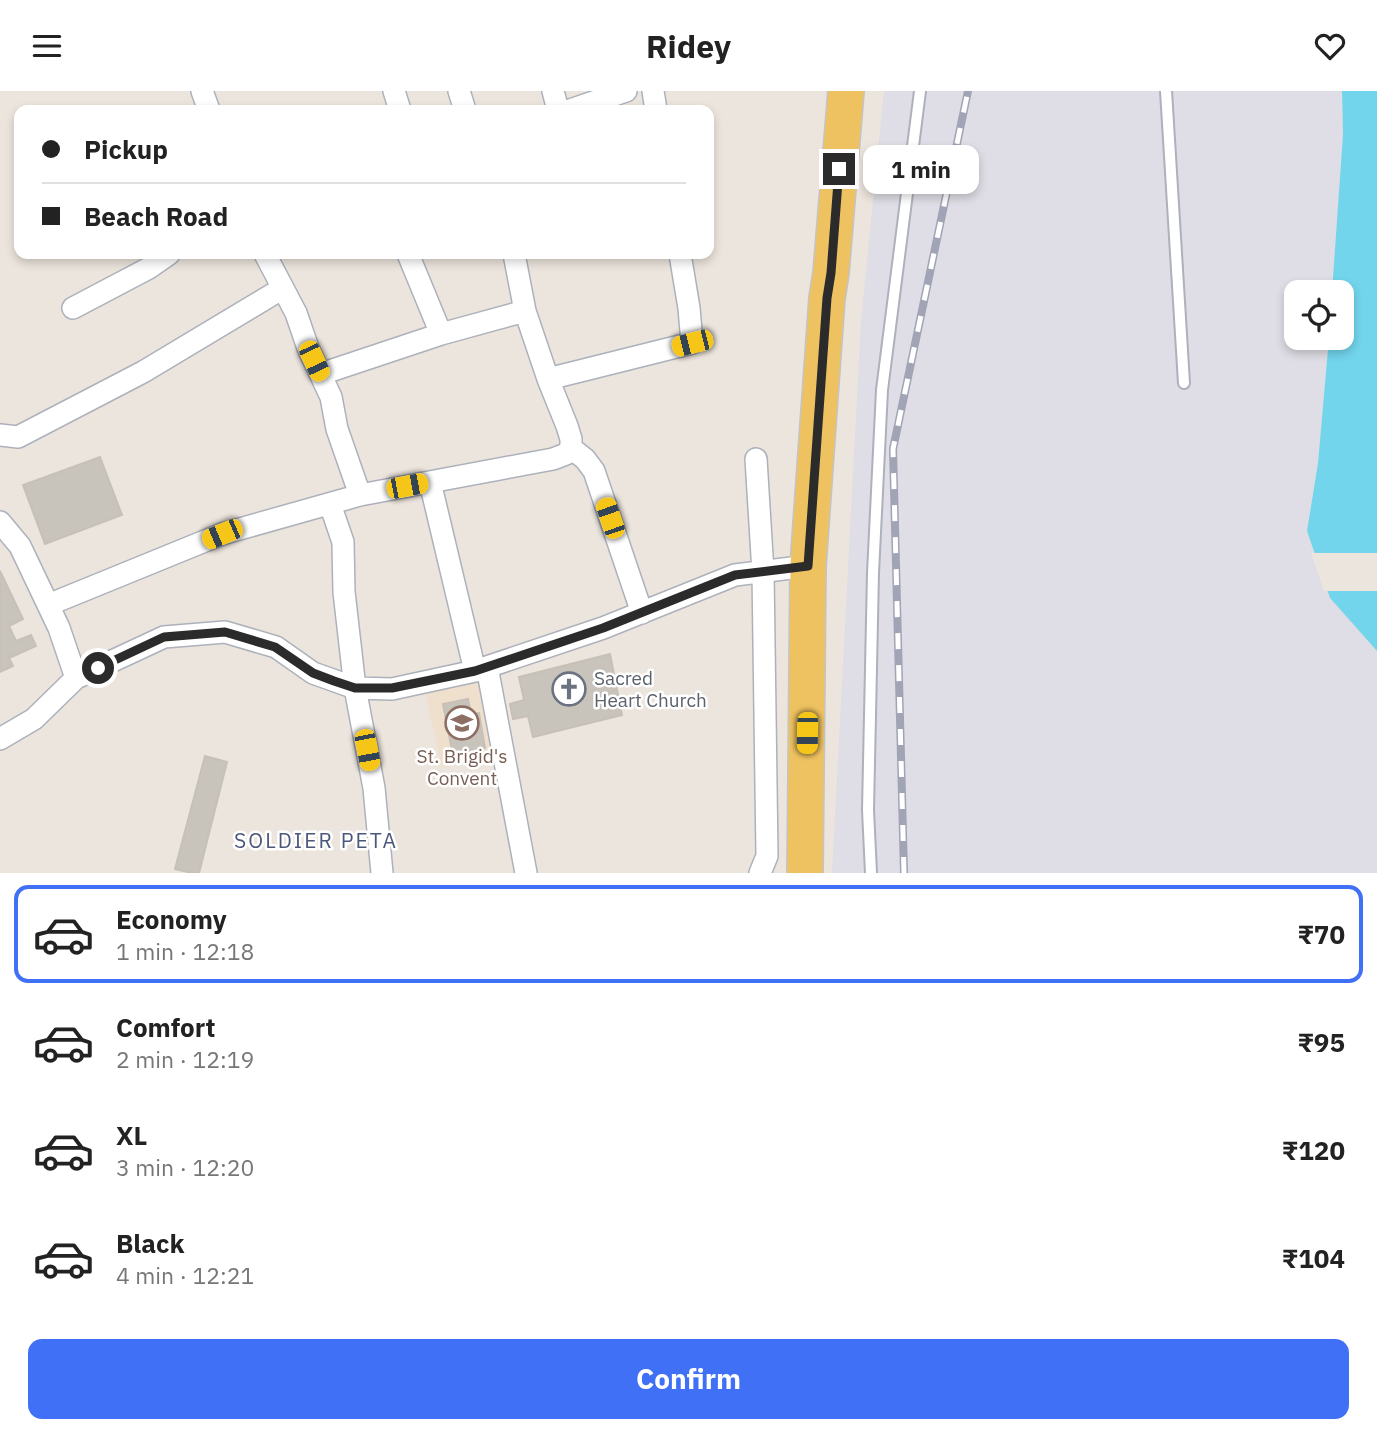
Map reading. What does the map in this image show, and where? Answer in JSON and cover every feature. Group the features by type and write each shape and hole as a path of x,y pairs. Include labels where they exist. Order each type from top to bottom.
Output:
{"main road":[{"path":"805,873 808,566 827,298 846,91"}],"street":[{"path":"585,105 626,91"},
{"path":"73,308 162,259"},
{"path":"268,259 296,313 308,348 331,397 337,429 360,495"},
{"path":"410,259 441,334"},
{"path":"48,605 222,534 360,495 553,459 566,454 571,448 568,426 548,379 525,311 515,259"},
{"path":"548,379 692,343 681,259"},
{"path":"0,435 18,437 143,372 283,288"},
{"path":"321,374 441,334 525,311"},
{"path":"571,448 585,459 594,471 642,613"},
{"path":"756,459 763,572 767,856 760,873"},
{"path":"430,482 481,669 526,873"},
{"path":"330,504 343,542 344,592 355,688 374,788 382,873"},
{"path":"0,522 20,546 60,628 76,678"},
{"path":"0,739 34,719 76,678 164,637 225,632 275,647 313,673 355,688 392,688 481,669 603,628 735,575 808,566"}],"lane":[{"path":"871,873 868,810 873,587 882,390 920,91"},
{"path":"1166,91 1184,383"}],"shaded area":[{"path":"884,91 1342,91 1343,134 1333,280 1284,280 1284,350 1328,350 1318,463 1307,531 1330,598 1377,651 1377,873 832,873 861,321"},
{"name":"St. Brigid's Convent","path":"483,676 499,756 442,768 425,691"}],"water":[{"path":"1342,91 1377,91 1377,651 1330,598 1307,531 1318,463 1328,350 1354,350 1354,280 1333,280 1343,134"}],"pier":[{"path":"1311,553 1377,553 1377,591 1324,591"}],"building":[{"path":"100,457 122,515 45,544 23,485"},
{"path":"0,571 23,619 9,626 16,641 31,635 36,646 9,658 13,666 0,672"},
{"name":"Sacred Heart Church","path":"610,654 622,715 533,737 528,716 513,719 510,704 524,700 519,677"},
{"path":"468,699 471,714 479,713 485,748 453,755 443,704"},
{"path":"205,756 227,762 199,873 192,873 175,869"}],"railway":[{"path":"904,873 893,449 968,91"}],"place":[{"name":"Sacred Heart Church","path":"569,689"},
{"name":"St. Brigid's Convent","path":"462,723"}],"district":[{"name":"SOLDIER PETA","path":"316,840"}],"route":[{"path":"98,668 164,637 225,632 275,647 313,673 334,681 355,688 392,688 475,671 603,628 735,575 808,566 839,169"}]}
